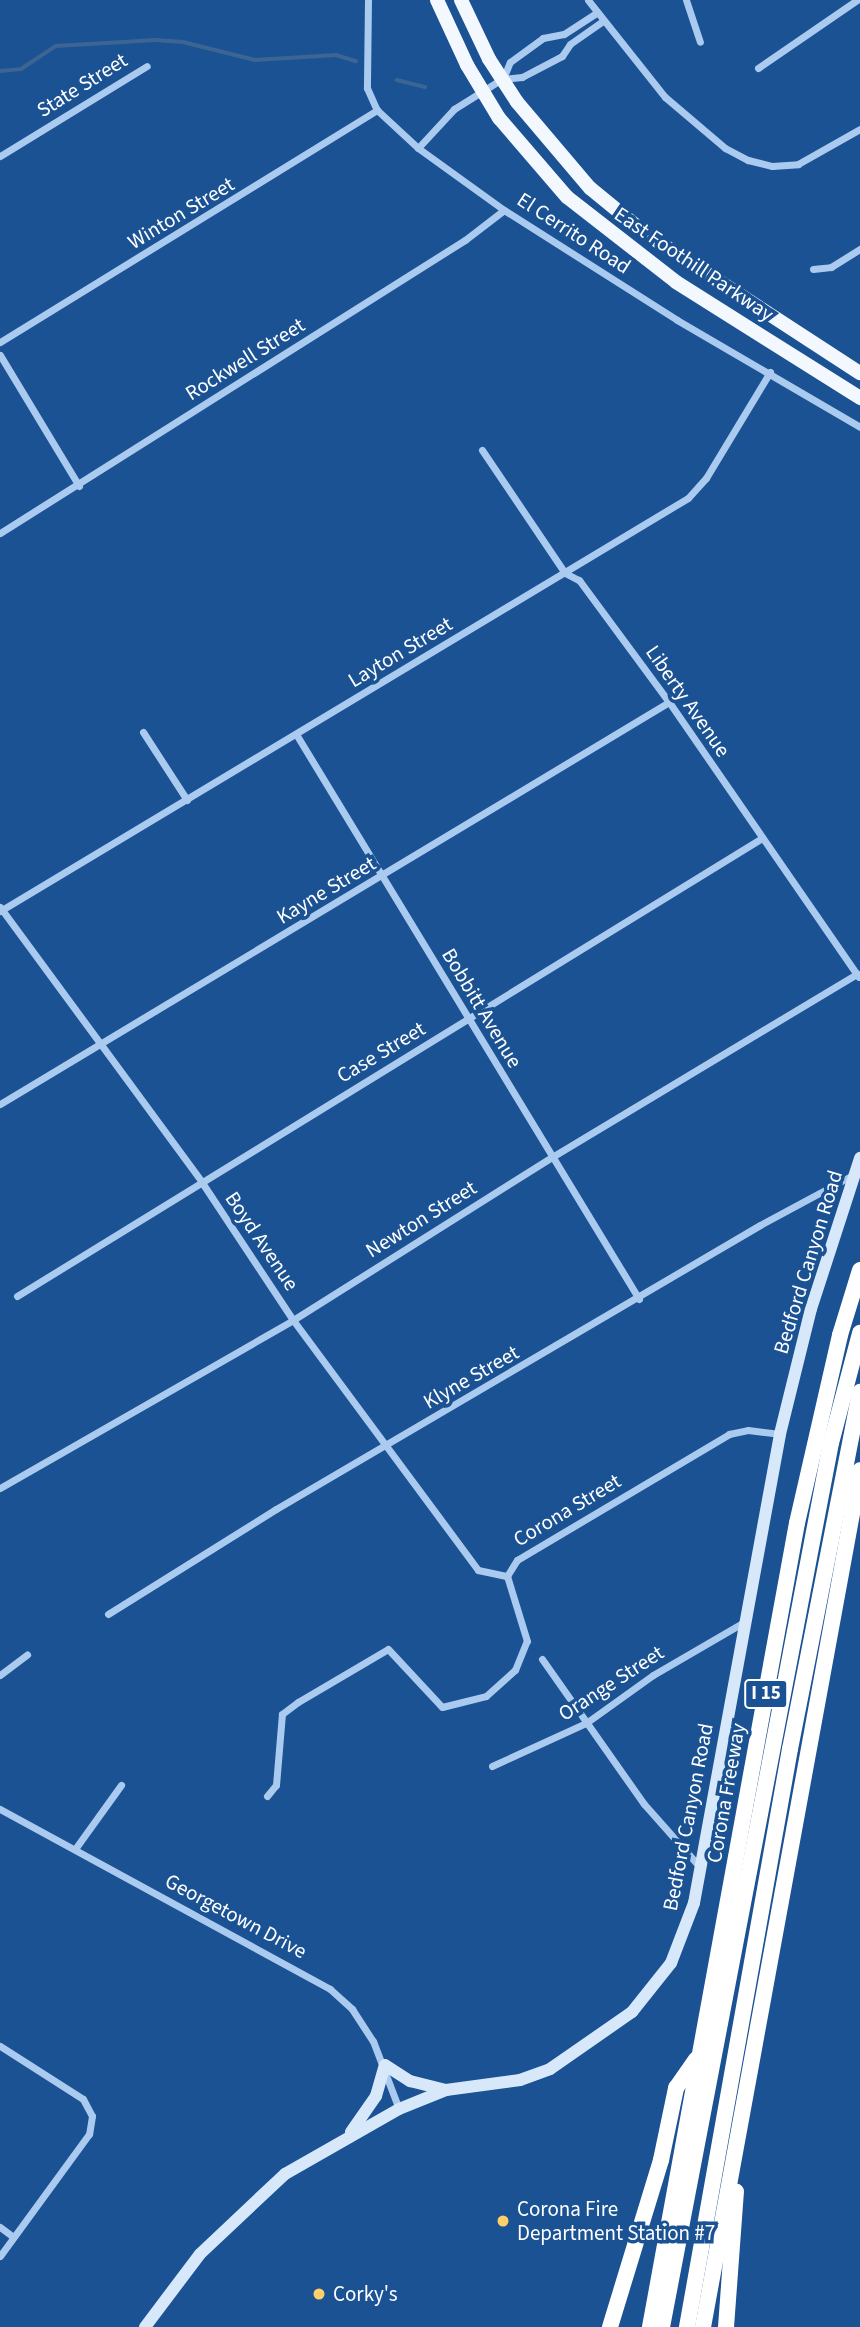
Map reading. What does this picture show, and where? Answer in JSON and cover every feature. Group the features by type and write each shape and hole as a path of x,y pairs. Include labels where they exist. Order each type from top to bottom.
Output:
{"highway":[{"name":"Corona Freeway","path":"650,2327 810,1458 860,1270"},
{"path":"662,2327 831,1443 860,1334"},
{"path":"687,2327 792,1736 860,1392"},
{"name":"I 15","path":"702,2327 860,1470"},
{"path":"610,2327 661,2160 676,2088 699,2054"},
{"path":"726,2327 747,2088"}],"main road":[{"name":"East Foothill Parkway","path":"437,0 483,90 534,162 597,224 676,282 859,396"},
{"name":"East Foothill Parkway","path":"461,0 502,79 559,157 621,215 860,373"},
{"name":"Bedford Canyon Road","path":"145,2327 200,2254 252,2202 309,2158 399,2109 446,2090 520,2080 550,2069 632,2012 671,1963 691,1913 780,1434 811,1309 860,1158"},
{"path":"349,2135 376,2096 385,2065 410,2081 446,2090"}],"street":[{"path":"368,0 367,88 377,110"},
{"path":"588,0 602,22 665,97 719,143 748,160 772,166 798,164 860,129"},
{"path":"686,0 700,42"},
{"path":"758,68 857,0"},
{"path":"502,79 510,62 543,38 564,34 596,13"},
{"path":"418,148 454,109 502,79 522,77 553,61 570,44 602,22"},
{"path":"564,34 570,44"},
{"name":"State Street","path":"0,156 147,66"},
{"name":"El Cerrito Road","path":"377,110 418,148 504,210 677,320 860,427"},
{"name":"Winton Street","path":"0,342 377,110"},
{"name":"Rockwell Street","path":"0,533 79,486 465,240 504,210"},
{"path":"813,269 831,267 860,249"},
{"path":"0,355 79,486"},
{"name":"Layton Street","path":"1,909 565,573 697,489 770,372"},
{"name":"Liberty Avenue","path":"482,450 565,573 579,580 668,702 858,976"},
{"name":"Kayne Street","path":"0,1104 102,1047 668,702"},
{"path":"143,732 187,800"},
{"name":"Bobbitt Avenue","path":"296,734 639,1299"},
{"name":"Case Street","path":"17,1296 762,838"},
{"name":"Boyd Avenue","path":"1,909 201,1181 293,1320 478,1570 507,1576"},
{"name":"Newton Street","path":"0,1488 293,1320 552,1157 858,976"},
{"name":"Klyne Street","path":"108,1614 760,1225 854,1175"},
{"name":"Corona Street","path":"267,1796 276,1785 282,1714 364,1660 388,1648 442,1707 470,1703 501,1685 515,1670 527,1641 507,1576 517,1560 729,1434 748,1430 780,1434"},
{"name":"Orange Street","path":"492,1766 586,1723 653,1675 744,1622"},
{"path":"0,1675 27,1655"},
{"path":"542,1659 644,1804 700,1867"},
{"path":"75,1849 121,1785"},
{"name":"Georgetown Drive","path":"0,1809 330,1989 361,2020 385,2065 399,2109"},
{"path":"0,2046 83,2099 92,2116 89,2134 0,2256"},
{"path":"0,2227 12,2236"}],"waterway":[{"path":"0,71 21,69 56,46 156,40 183,42 255,60 336,55 356,61"},
{"path":"397,80 425,87"}],"place":[{"name":"Corona Fire Department Station #7","path":"503,2221"},
{"name":"Corky's","path":"319,2294"}]}
